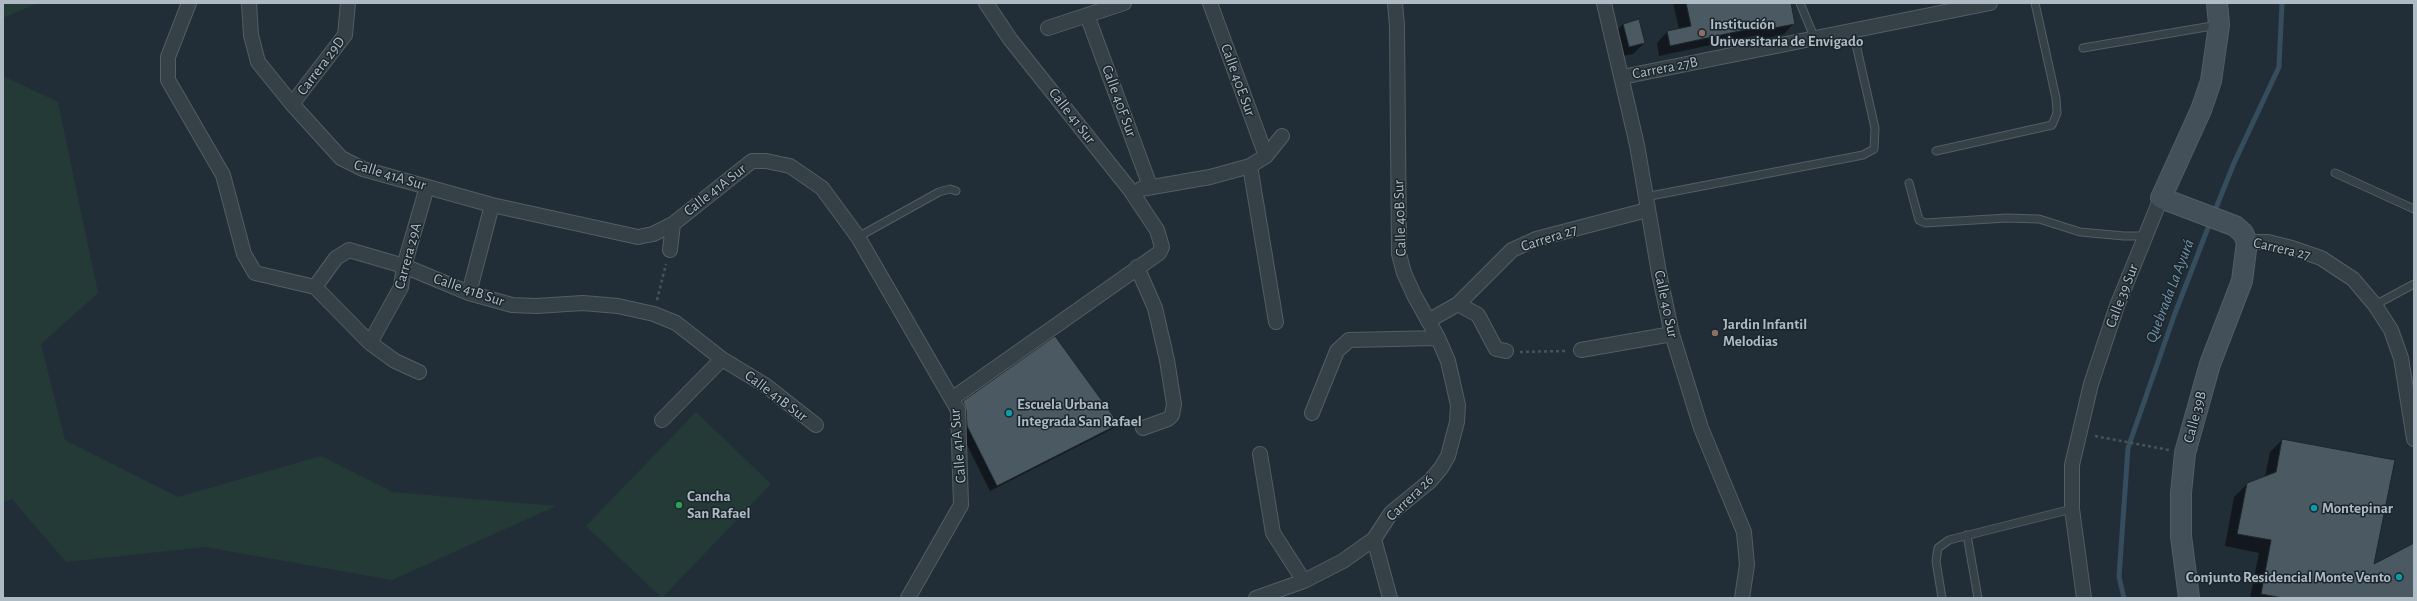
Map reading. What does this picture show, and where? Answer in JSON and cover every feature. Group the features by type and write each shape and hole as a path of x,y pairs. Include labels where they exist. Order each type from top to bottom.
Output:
{"street":[{"path":"189,3 168,57 168,80 223,176 244,254 255,273 315,287 370,343 396,361 419,372"},
{"name":"Calle 41A Sur","path":"249,3 252,35 258,62 292,104 341,158 363,169 492,205 638,237 653,234 672,224 742,167 752,161 766,161 790,166 822,188 858,237 953,398 958,410 961,505 908,598"},
{"name":"Carrera 29D","path":"292,104 345,35 348,3"},
{"name":"Calle 41 Sur","path":"986,3 1010,39 1131,192 1157,230 1162,241 1159,253 1137,267"},
{"path":"1048,28 1124,3"},
{"name":"Calle 40E Sur","path":"1210,3 1266,156"},
{"name":"Calle 40B Sur","path":"1395,3 1397,26 1399,254 1404,273 1438,338 1455,386 1458,404 1457,422"},
{"name":"Calle 40 Sur","path":"1604,3 1637,145 1646,203 1672,334 1702,428 1744,532 1747,565 1742,598"},
{"name":"Carrera 27B","path":"1622,77 1990,3"},
{"name":"Calle 39 Sur","path":"2084,598 2072,509 2072,465 2079,432 2090,384 2117,306 2161,198 2201,110 2211,81 2218,25 2217,3"},
{"name":"Calle 40F Sur","path":"1087,15 1150,186"},
{"path":"1131,192 1150,186 1210,177 1250,166 1266,156 1282,136"},
{"path":"1250,166 1276,322"},
{"name":"Carrera 29A","path":"370,343 401,287 404,266 427,187"},
{"name":"Carrera 27","path":"2161,198 2234,226 2243,233 2248,242 2268,242 2321,258 2353,279 2375,305 2391,330 2401,358 2414,439"},
{"name":"Carrera 27","path":"1428,321 1458,304 1512,250 1536,239 1646,203"},
{"path":"469,293 492,205"},
{"path":"670,250 672,224"},
{"name":"Calle 39B","path":"2188,598 2181,536 2181,493 2185,453 2210,364 2242,281 2248,242"},
{"name":"Calle 41B Sur","path":"315,287 336,258 349,250 404,266 469,293 512,305 536,306 583,303 618,306 654,314 676,323 722,359 765,385 816,425"},
{"path":"953,398 1137,267 1155,308 1167,360 1174,404 1172,415 1168,419 1143,428"},
{"path":"1458,304 1478,315 1496,349 1506,351"},
{"path":"1581,350 1672,334"},
{"path":"1312,413 1337,351 1349,340 1438,338"},
{"path":"662,420 722,359"},
{"name":"Carrera 26","path":"1264,597 1304,581 1343,561 1374,539 1391,513 1430,481 1441,468 1448,456 1457,422"},
{"path":"1260,454 1273,533 1304,581"},
{"path":"1374,539 1390,598"}],"lane":[{"path":"1800,3 1815,39"},
{"path":"1936,151 2052,125 2057,113 2056,98 2035,3"},
{"path":"2084,48 2218,25"},
{"path":"1646,203 1863,155 1874,149 1875,128 1853,31"},
{"path":"2335,173 2414,209"},
{"path":"1908,183 1919,220 1925,223 2007,218 2039,219 2080,232 2124,236 2146,236"},
{"path":"858,237 939,192 950,189 956,191"},
{"path":"2375,305 2414,284"},
{"path":"1942,598 1936,561 1938,548 1949,540 2072,509"},
{"path":"1967,536 1978,598"}],"path":[{"path":"654,314 670,250"},
{"path":"1506,351 1581,350"},
{"path":"2079,432 2150,446"}],"green space":[{"path":"3,3 38,3 3,18"},
{"path":"3,76 58,102 98,293 41,344 65,440 178,497 321,456 393,492 556,506 392,580 205,547 66,562 12,499 3,502"},
{"name":"Cancha San Rafael","path":"696,412 771,484 662,598 586,526"}],"building":[{"path":"1686,3 1791,3 1795,24 1769,29 1768,25 1670,46 1667,31 1691,26"},
{"path":"1639,19 1645,43 1629,47 1623,24"},
{"name":"Escuela Urbana Integrada San Rafael","path":"1055,336 1119,424 997,486 967,426 966,410 963,401"},
{"name":"Montepinar","path":"2282,439 2395,460 2374,564 2414,543 2414,598 2283,598 2261,594 2271,540 2237,534 2247,483 2276,472"}],"waterway":[{"name":"Quebrada La Ayurá","path":"2214,213 2234,163 2279,67 2282,3"},
{"name":"Quebrada La Ayurá","path":"2124,598 2119,577 2128,448 2174,316 2211,220"}],"place":[{"name":"Institución Universitaria de Envigado","path":"1702,33"},
{"name":"Jardin Infantil Melodias","path":"1715,333"},
{"name":"Escuela Urbana Integrada San Rafael","path":"1009,413"},
{"name":"Cancha San Rafael","path":"679,505"},
{"name":"Montepinar","path":"2314,508"},
{"name":"Conjunto Residencial Monte Vento","path":"2399,577"}]}
